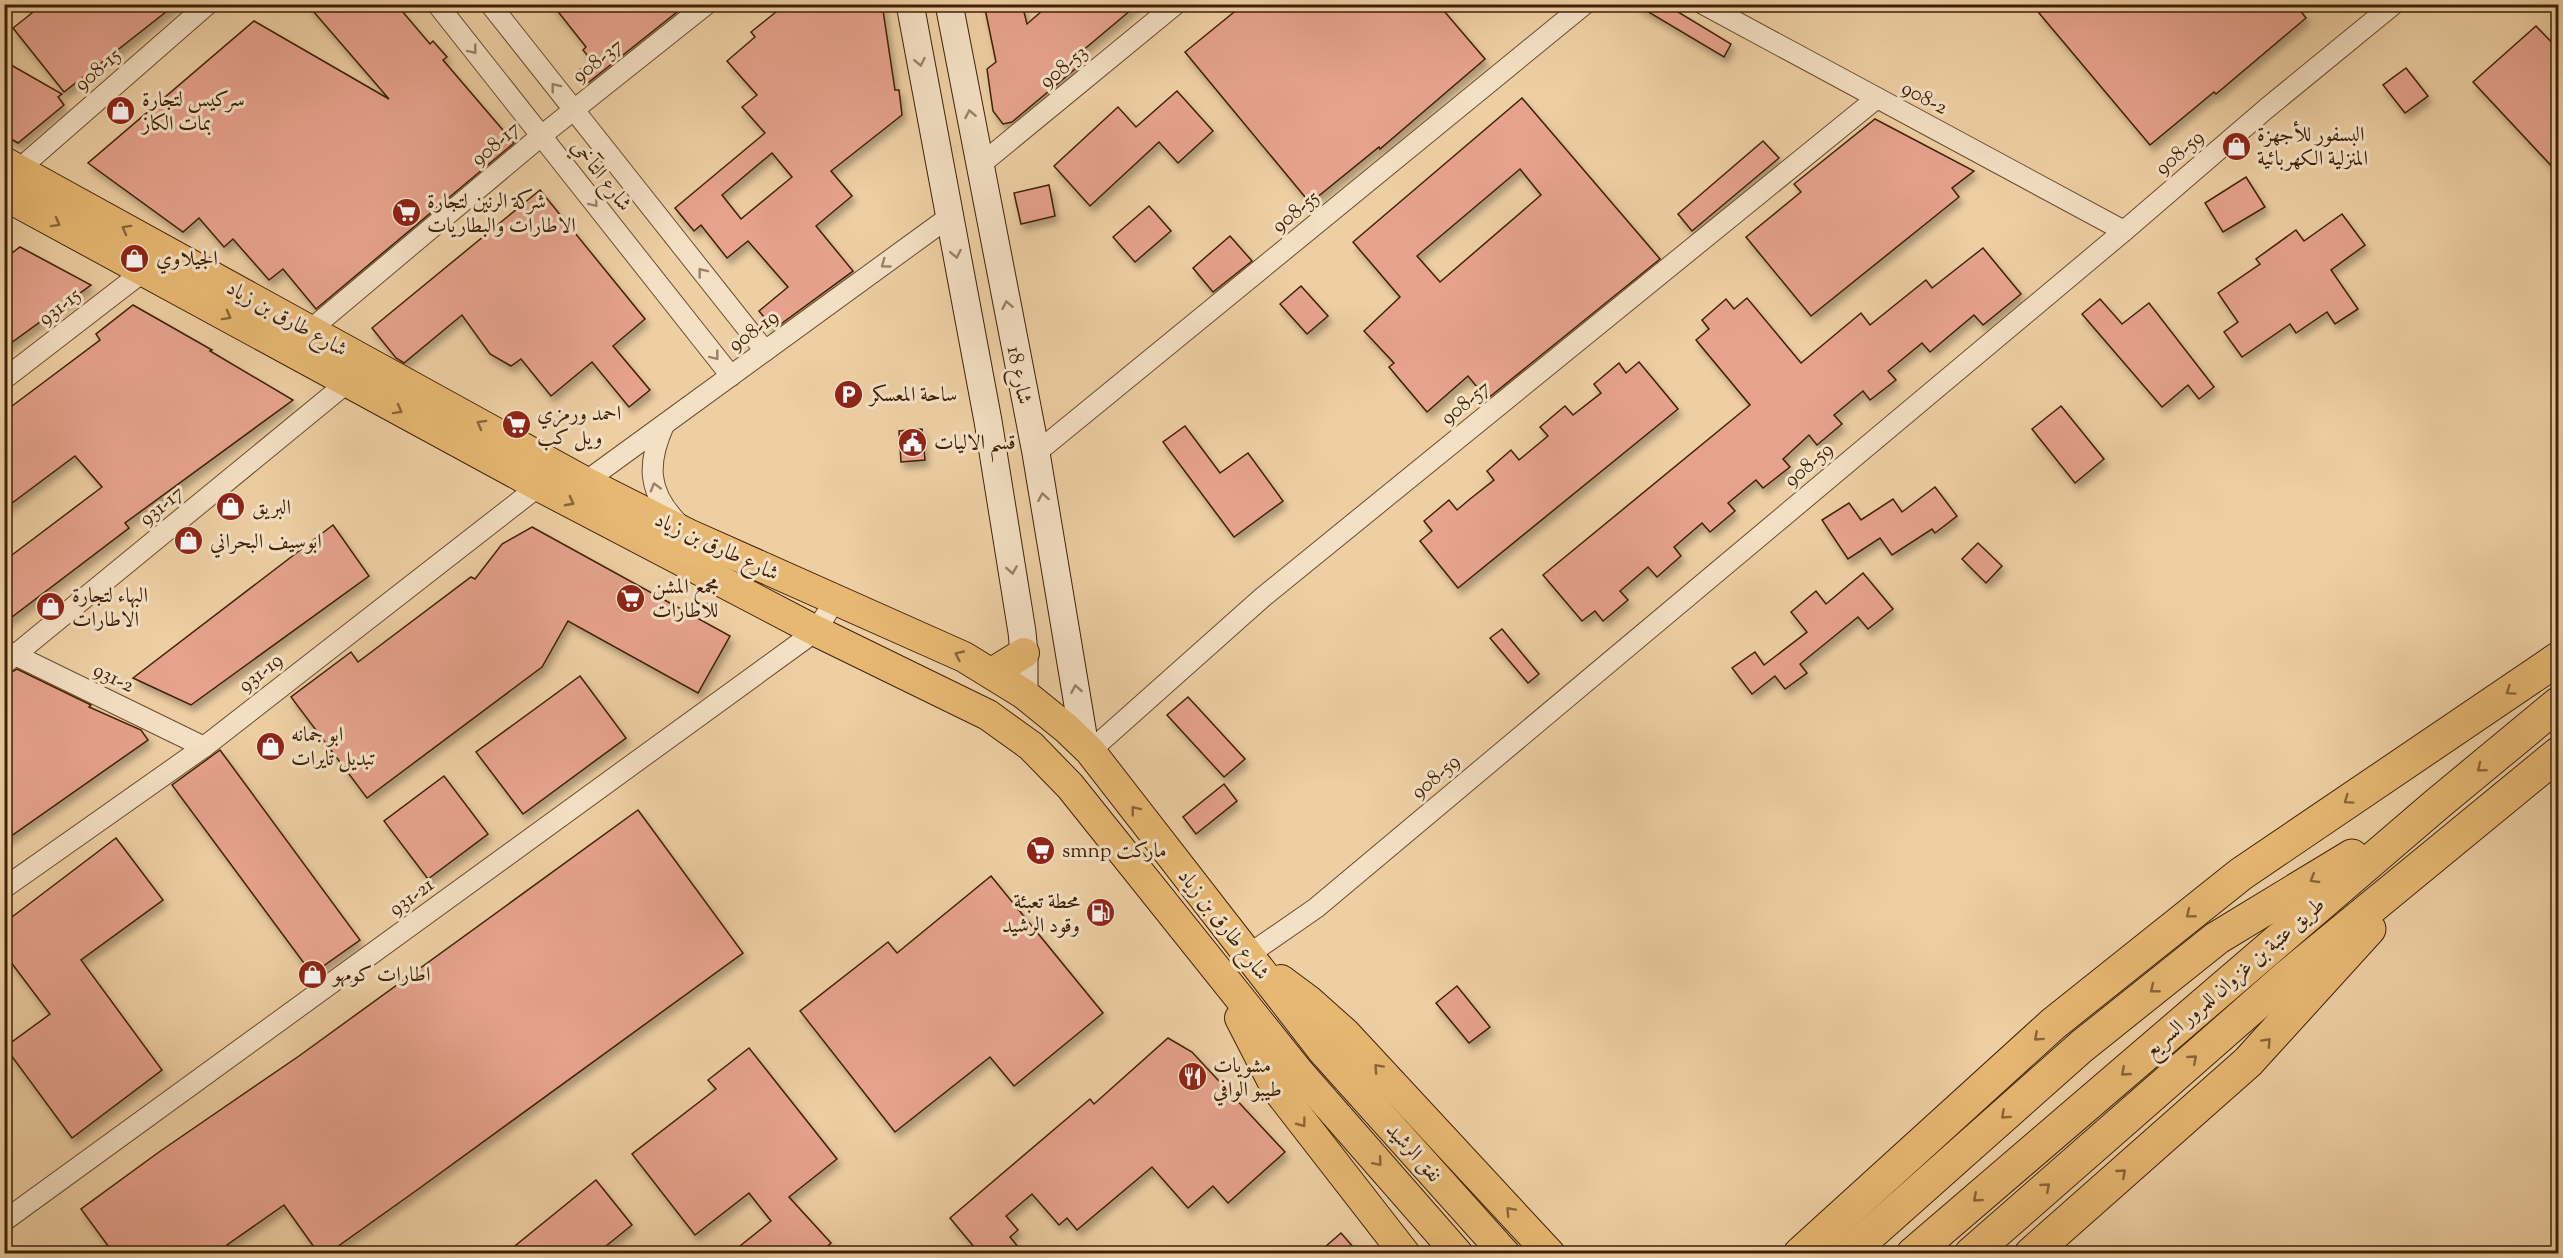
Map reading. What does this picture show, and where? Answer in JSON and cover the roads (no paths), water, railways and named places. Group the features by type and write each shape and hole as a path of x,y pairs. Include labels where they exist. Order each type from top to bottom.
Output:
{"highway":[{"path":"1800,1254 2053,1024 2232,881 2388,772 2559,659"},
{"name":"طريق عتبة بن غزوان للمرور السريع","path":"1913,1254 2436,805 2559,704"},
{"name":"طريق عتبة بن غزوان للمرور السريع","path":"1971,1254 2288,976 2559,754"},
{"path":"1848,1254 2082,1046 2217,938 2436,805"},
{"path":"2031,1254 2248,1062 2433,856"}],"main road":[{"name":"شارع طارق بن زياد","path":"9,176 144,271 539,486 816,631 965,702 1003,724 1031,746 1070,786 1298,1071"},
{"name":"شارع طارق بن زياد","path":"9,176 310,330 585,482 688,534 964,657 1024,694 1088,749 1323,1051"},
{"path":"992,673 1024,653"},
{"path":"1250,957 1308,1000 1345,1033 1550,1254"},
{"path":"1224,980 1247,1035 1276,1088 1404,1254"},
{"name":"نفق الرشيد","path":"1323,1051 1505,1254"},
{"name":"نفق الرشيد","path":"1298,1071 1458,1254"}],"street":[{"name":"908-15","path":"9,176 208,4"},
{"name":"شارع التآخي","path":"437,4 731,376"},
{"name":"شارع التآخي","path":"490,4 765,351"},
{"name":"908-37","path":"573,110 707,4"},
{"name":"شارع 18","path":"909,4 983,398 1024,653 1024,694"},
{"name":"شارع 18","path":"949,4 1035,453 1088,749"},
{"name":"908-53","path":"980,165 1176,4"},
{"name":"908-55","path":"1035,453 1585,4"},
{"name":"908-2","path":"1703,4 2124,231"},
{"name":"908-59","path":"1250,957 1316,908 2124,231 2267,108 2394,4"},
{"name":"908-57","path":"1088,749 1263,597 1877,98"},
{"name":"908-17","path":"310,330 573,110"},
{"name":"908-19","path":"585,482 950,217"},
{"name":"931-15","path":"4,379 144,271"},
{"name":"931-17","path":"8,657 348,382"},
{"path":"983,398 1023,390"},
{"path":"664,424 654,449 652,462 654,488 666,512 688,534"},
{"name":"931-19","path":"4,888 204,747 539,486"},
{"name":"931-21","path":"4,1221 816,631 835,600"},
{"name":"931-2","path":"8,657 204,747"}],"place":[{"name":"سركيس لتجارة بمات الكاز","path":"121,111"},
{"name":"البسفور للأجهزة المنزلية الكهربائية","path":"2236,146"},
{"name":"شركة الرنين لتجارة الاطارات والبطاريات","path":"406,213"},
{"name":"الجيلاوي","path":"135,258"},
{"name":"ساحة المعسكر","path":"849,394"},
{"name":"احمد ورمزي ويل كب","path":"516,425"},
{"name":"قسم الاليات","path":"913,442"},
{"name":"البريق","path":"231,507"},
{"name":"ابوسيف البحراني","path":"189,541"},
{"name":"مجمع المشن للاطارات","path":"631,598"},
{"name":"البهاء لتجارة الاطارات","path":"51,607"},
{"name":"ابو جمانه تبديل تايرات","path":"270,746"},
{"name":"smnp ماركت","path":"1041,850"},
{"name":"محطة تعبئة وقود الرشيد","path":"1101,913"},
{"name":"اطارات كومهو","path":"312,974"},
{"name":"مشويات طيبو الوافي","path":"1192,1077"}]}
